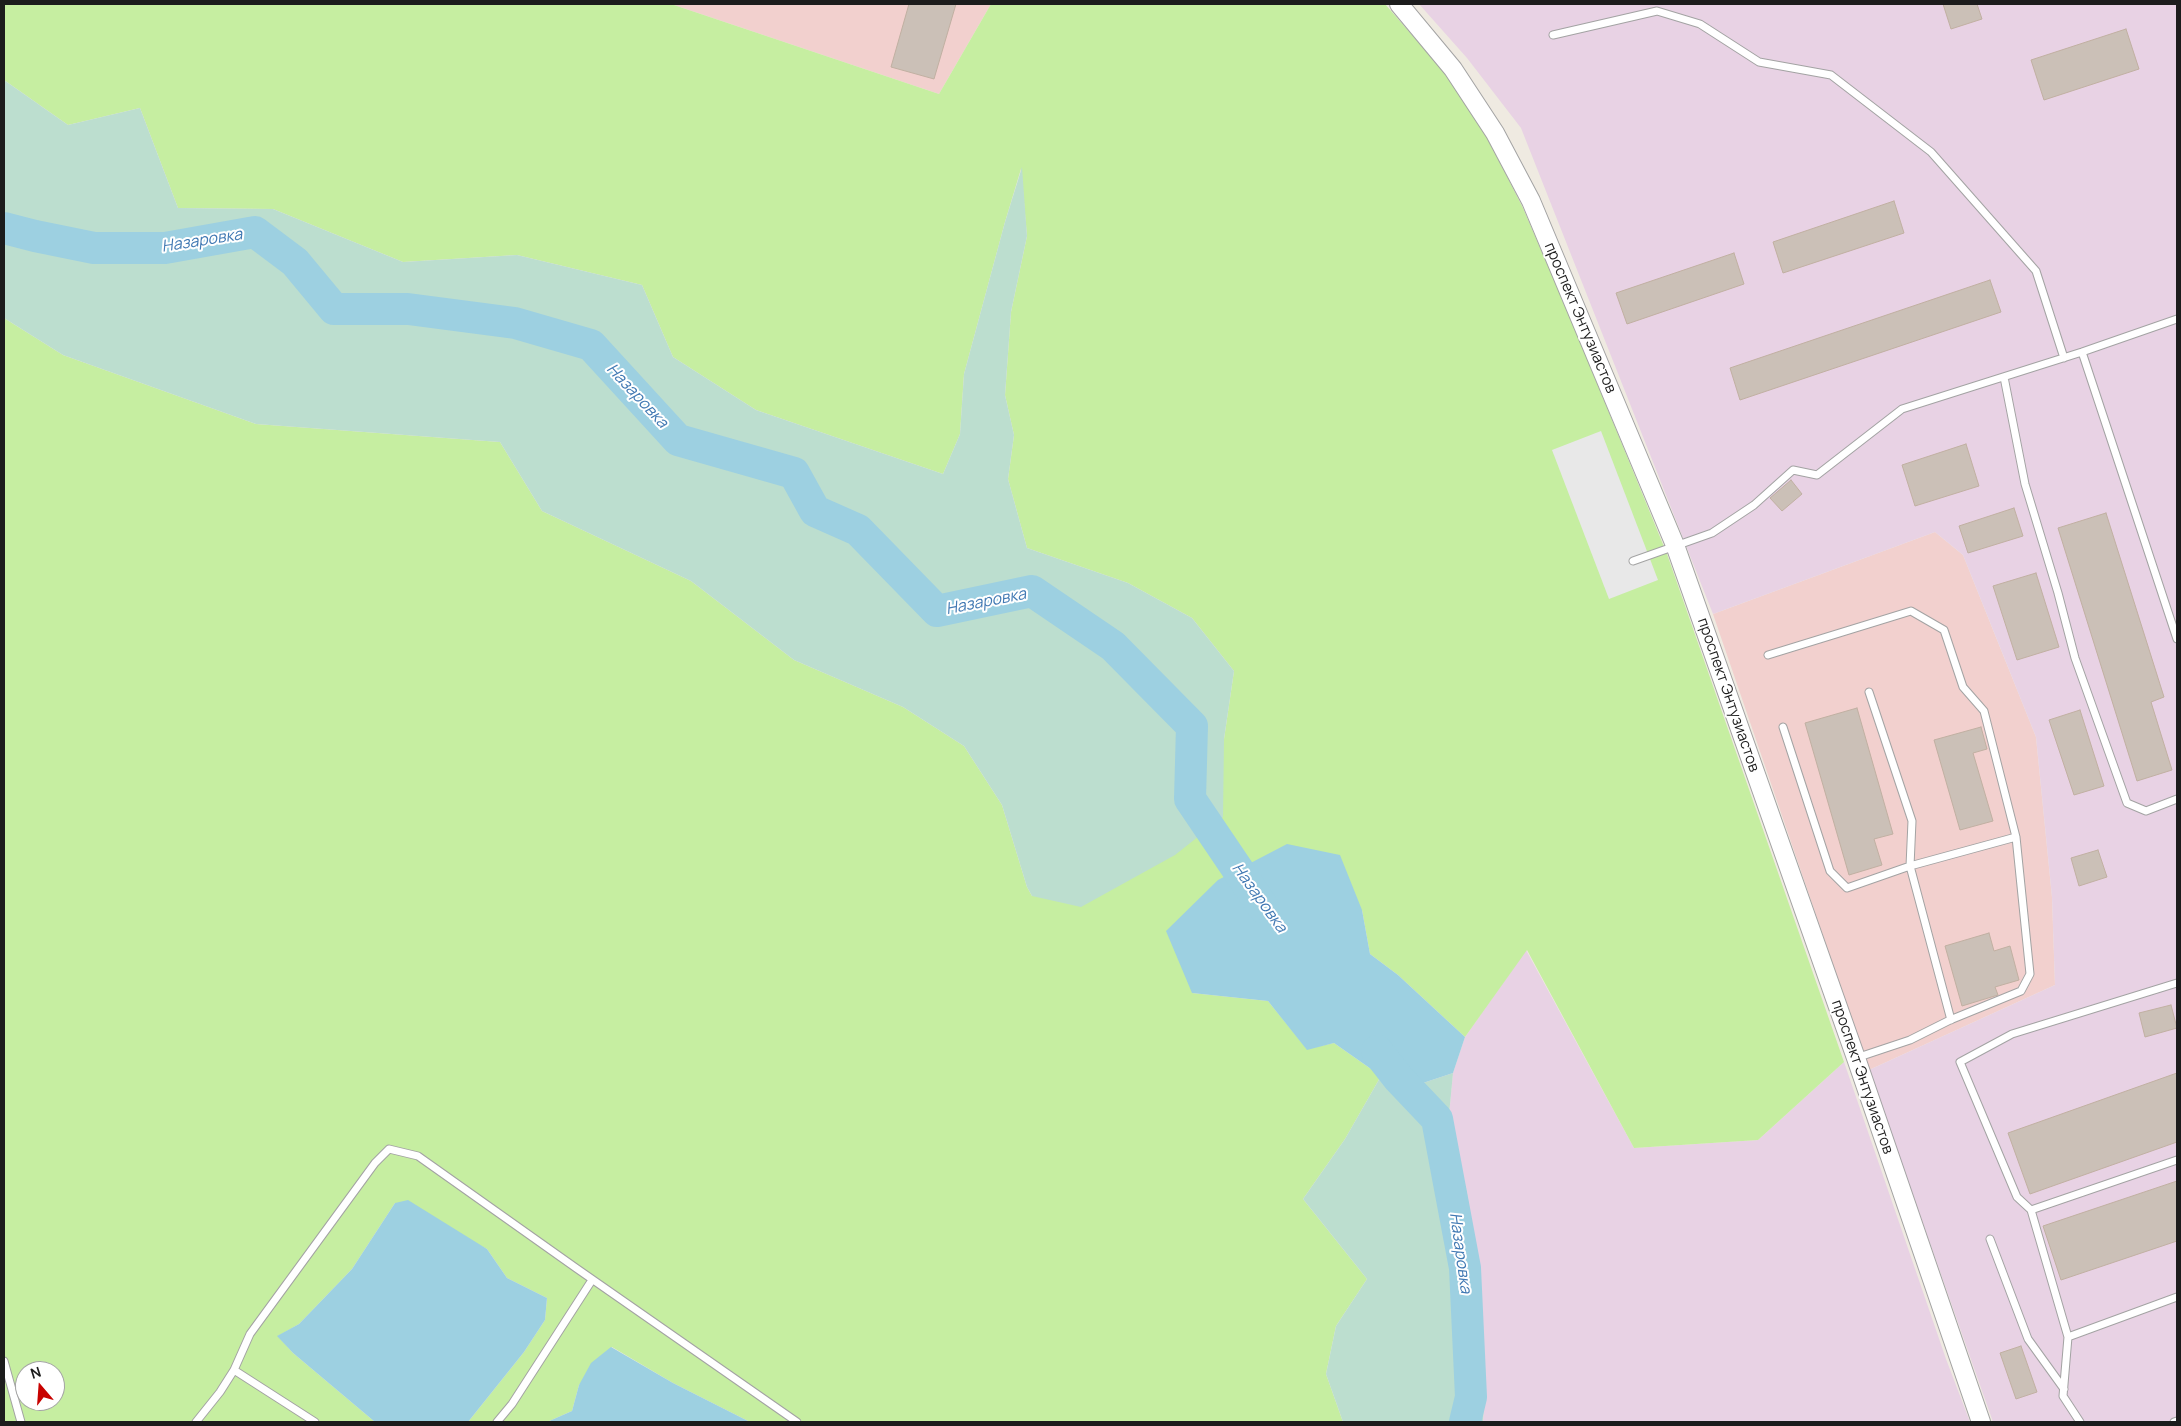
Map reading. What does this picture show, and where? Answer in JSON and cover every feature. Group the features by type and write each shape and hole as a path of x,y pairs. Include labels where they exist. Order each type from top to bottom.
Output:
{"street":[{"name":"проспект Энтузиастов","path":"1399,4 1453,69 1495,134 1531,201 1675,545 1856,1058 1981,1422"}],"lane":[{"path":"1553,35 1657,11 1700,24 1759,62 1831,75 1931,152 2036,271 2064,358"},
{"path":"1633,561 1712,532 1754,504 1792,470 1817,475 1902,409 2064,358 2177,319"},
{"path":"2082,352 2177,639"},
{"path":"2004,377 2025,484 2058,593 2075,658 2127,803 2146,811 2177,799"},
{"path":"1768,655 1911,611 1944,630 1963,688 1984,711 2016,837 2030,974 2021,991 1951,1020 1910,1040 1856,1058"},
{"path":"1869,692 1912,821 1910,866 1951,1020"},
{"path":"1783,727 1830,870 1847,888 1910,866 2016,837"},
{"path":"2080,1422 2063,1396 2068,1337 2031,1210 2017,1197 1960,1062 2012,1034 2177,983"},
{"path":"196,1422 220,1392 234,1370 250,1334 375,1163 389,1149 418,1156 592,1280 797,1422"},
{"path":"2031,1210 2177,1160"},
{"path":"1990,1239 2028,1338 2064,1388"},
{"path":"497,1422 512,1404 592,1280"},
{"path":"2068,1337 2177,1297"},
{"path":"4,1361 21,1422"},
{"path":"234,1370 315,1422"}],"shaded area":[{"path":"671,4 991,4 939,94"},
{"path":"1419,4 2177,4 2177,1422 1993,1422 1869,1070 2055,985 2052,897 2036,737 1963,555 1935,532 1713,614 1521,128 1467,58"},
{"path":"1601,431 1658,580 1609,599 1552,450"},
{"path":"1935,532 1963,555 2036,737 2052,897 2055,985 1869,1070 1713,614"},
{"path":"1526,950 1634,1148 1758,1140 1844,1062 1946,1359 1970,1422 1483,1422 1484,1402 1467,1193 1449,1115 1453,1073 1465,1037"}],"green space":[{"path":"4,4 671,4 939,94 991,4 1385,4 1447,75 1488,139 1523,208 1667,554 1844,1062 1758,1140 1634,1148 1527,950 1465,1037 1398,975 1370,954 1362,910 1192,993 1268,1001 1307,1049 1334,1043 1381,1076 1345,1139 1303,1199 1367,1279 1336,1326 1326,1374 1343,1422 750,1422 673,1383 612,1347 579,1385 572,1411 547,1422 468,1422 524,1352 545,1320 547,1298 507,1278 487,1249 395,1203 352,1269 299,1324 278,1336 293,1353 375,1422 4,1422 4,318 63,355 256,424 500,442 542,511 691,581 794,660 903,707 964,746 1002,805 1027,887 1032,896 1224,739 1234,671 1192,618 1128,583 1027,548 1008,479 1014,435 1005,395 1011,312 1027,236 1021,169 964,374 960,434 943,474 756,410 673,357 642,285 517,255 403,262 273,209 178,208 140,108 68,125 4,80"},
{"path":"4,80 68,125 140,108 178,208 273,209 403,262 517,255 642,285 673,357 756,410 943,474 960,434 964,374 1005,222 1022,167 1027,236 1011,312 1005,395 1014,435 1008,479 1027,548 1128,583 1192,618 1234,671 1224,739 1223,817 1175,855 1081,907 1032,896 1027,887 1002,805 964,746 903,707 794,660 691,581 542,511 500,442 256,424 63,355 4,318"},
{"path":"1453,1073 1449,1115 1467,1193 1479,1268 1479,1340 1484,1402 1483,1422 1343,1422 1326,1374 1336,1326 1367,1279 1303,1199 1345,1139 1381,1076 1411,1087"}],"water":[{"path":"1287,844 1340,855 1362,910 1370,954 1398,975 1465,1037 1453,1073 1411,1087 1381,1076 1334,1043 1307,1050 1268,1001 1192,993 1166,931 1218,880"},
{"path":"408,1200 487,1249 507,1278 547,1298 545,1320 524,1352 468,1422 375,1422 293,1353 277,1336 299,1324 352,1269 395,1203"},
{"path":"611,1347 673,1383 750,1422 547,1422 572,1411 579,1385 591,1363"}],"building":[{"path":"909,4 956,4 934,79 891,67"},
{"path":"1943,4 1977,4 1982,19 1951,29"},
{"path":"2126,29 2139,69 2044,100 2031,60"},
{"path":"1894,201 1904,233 1783,273 1773,242"},
{"path":"1734,253 1744,284 1627,324 1616,293"},
{"path":"1990,280 2001,312 1740,400 1730,368"},
{"path":"1966,444 1979,486 1915,506 1902,465"},
{"path":"1791,480 1802,494 1782,511 1770,498"},
{"path":"2014,508 2023,536 1968,553 1959,526"},
{"path":"2106,513 2164,697 2151,702 2172,770 2137,781 2058,528"},
{"path":"2036,573 2059,647 2017,660 1993,586"},
{"path":"1857,708 1893,834 1874,839 1882,865 1849,875 1805,723"},
{"path":"2080,710 2104,786 2074,795 2049,720"},
{"path":"1981,727 1987,749 1973,753 1993,821 1960,830 1934,740"},
{"path":"2098,850 2107,877 2079,886 2071,858"},
{"path":"1989,933 1994,951 2010,946 2019,980 1995,987 1998,995 1962,1006 1945,946"},
{"path":"2171,1005 2177,1028 2145,1037 2139,1013"},
{"path":"2177,1073 2177,1142 2030,1194 2008,1133"},
{"path":"2177,1181 2177,1241 2061,1280 2043,1226"},
{"path":"2021,1346 2037,1392 2016,1399 2000,1353"}],"waterway":[{"name":"Назаровка","path":"4,228 94,248 165,248 255,232 295,262 334,309 408,309 515,323 591,345 678,440 794,473 815,511 858,530 937,611 1032,591 1113,646 1192,726 1190,799 1263,907"},
{"name":"Назаровка","path":"1377,1051 1399,1079 1437,1119 1465,1268 1471,1397 1465,1422"}]}
